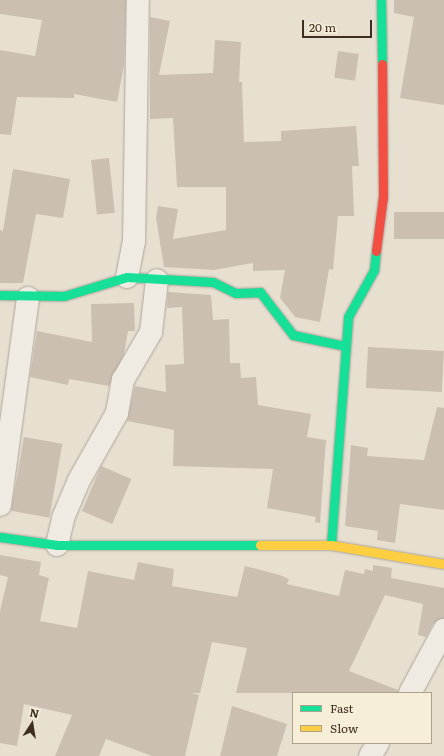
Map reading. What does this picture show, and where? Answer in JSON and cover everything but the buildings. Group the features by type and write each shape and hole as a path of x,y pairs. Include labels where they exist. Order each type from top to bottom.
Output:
{"street":[{"path":"127,277 134,242 138,0"},
{"path":"331,545 348,317 374,270 383,196 381,0"},
{"path":"0,295 28,298 64,296 127,277 157,280 213,282 236,293 260,292 293,335 345,346"},
{"path":"56,545 63,518 78,482 117,413 123,380 151,332 157,280"},
{"path":"0,505 28,298"},
{"path":"0,538 56,545 331,545 444,564"},
{"path":"411,692 444,630"},
{"path":"370,756 377,744"}],"traffic: fast":[{"path":"381,0 382,64"},
{"path":"331,545 348,317 374,270 376,251"},
{"path":"0,295 64,296 127,277 213,282 236,293 260,292 293,335 345,346"},
{"path":"0,537 57,545 260,545"}],"traffic: slow":[{"path":"260,545 331,545 444,564"}],"traffic: jam":[{"path":"376,251 383,196 382,64"}]}
